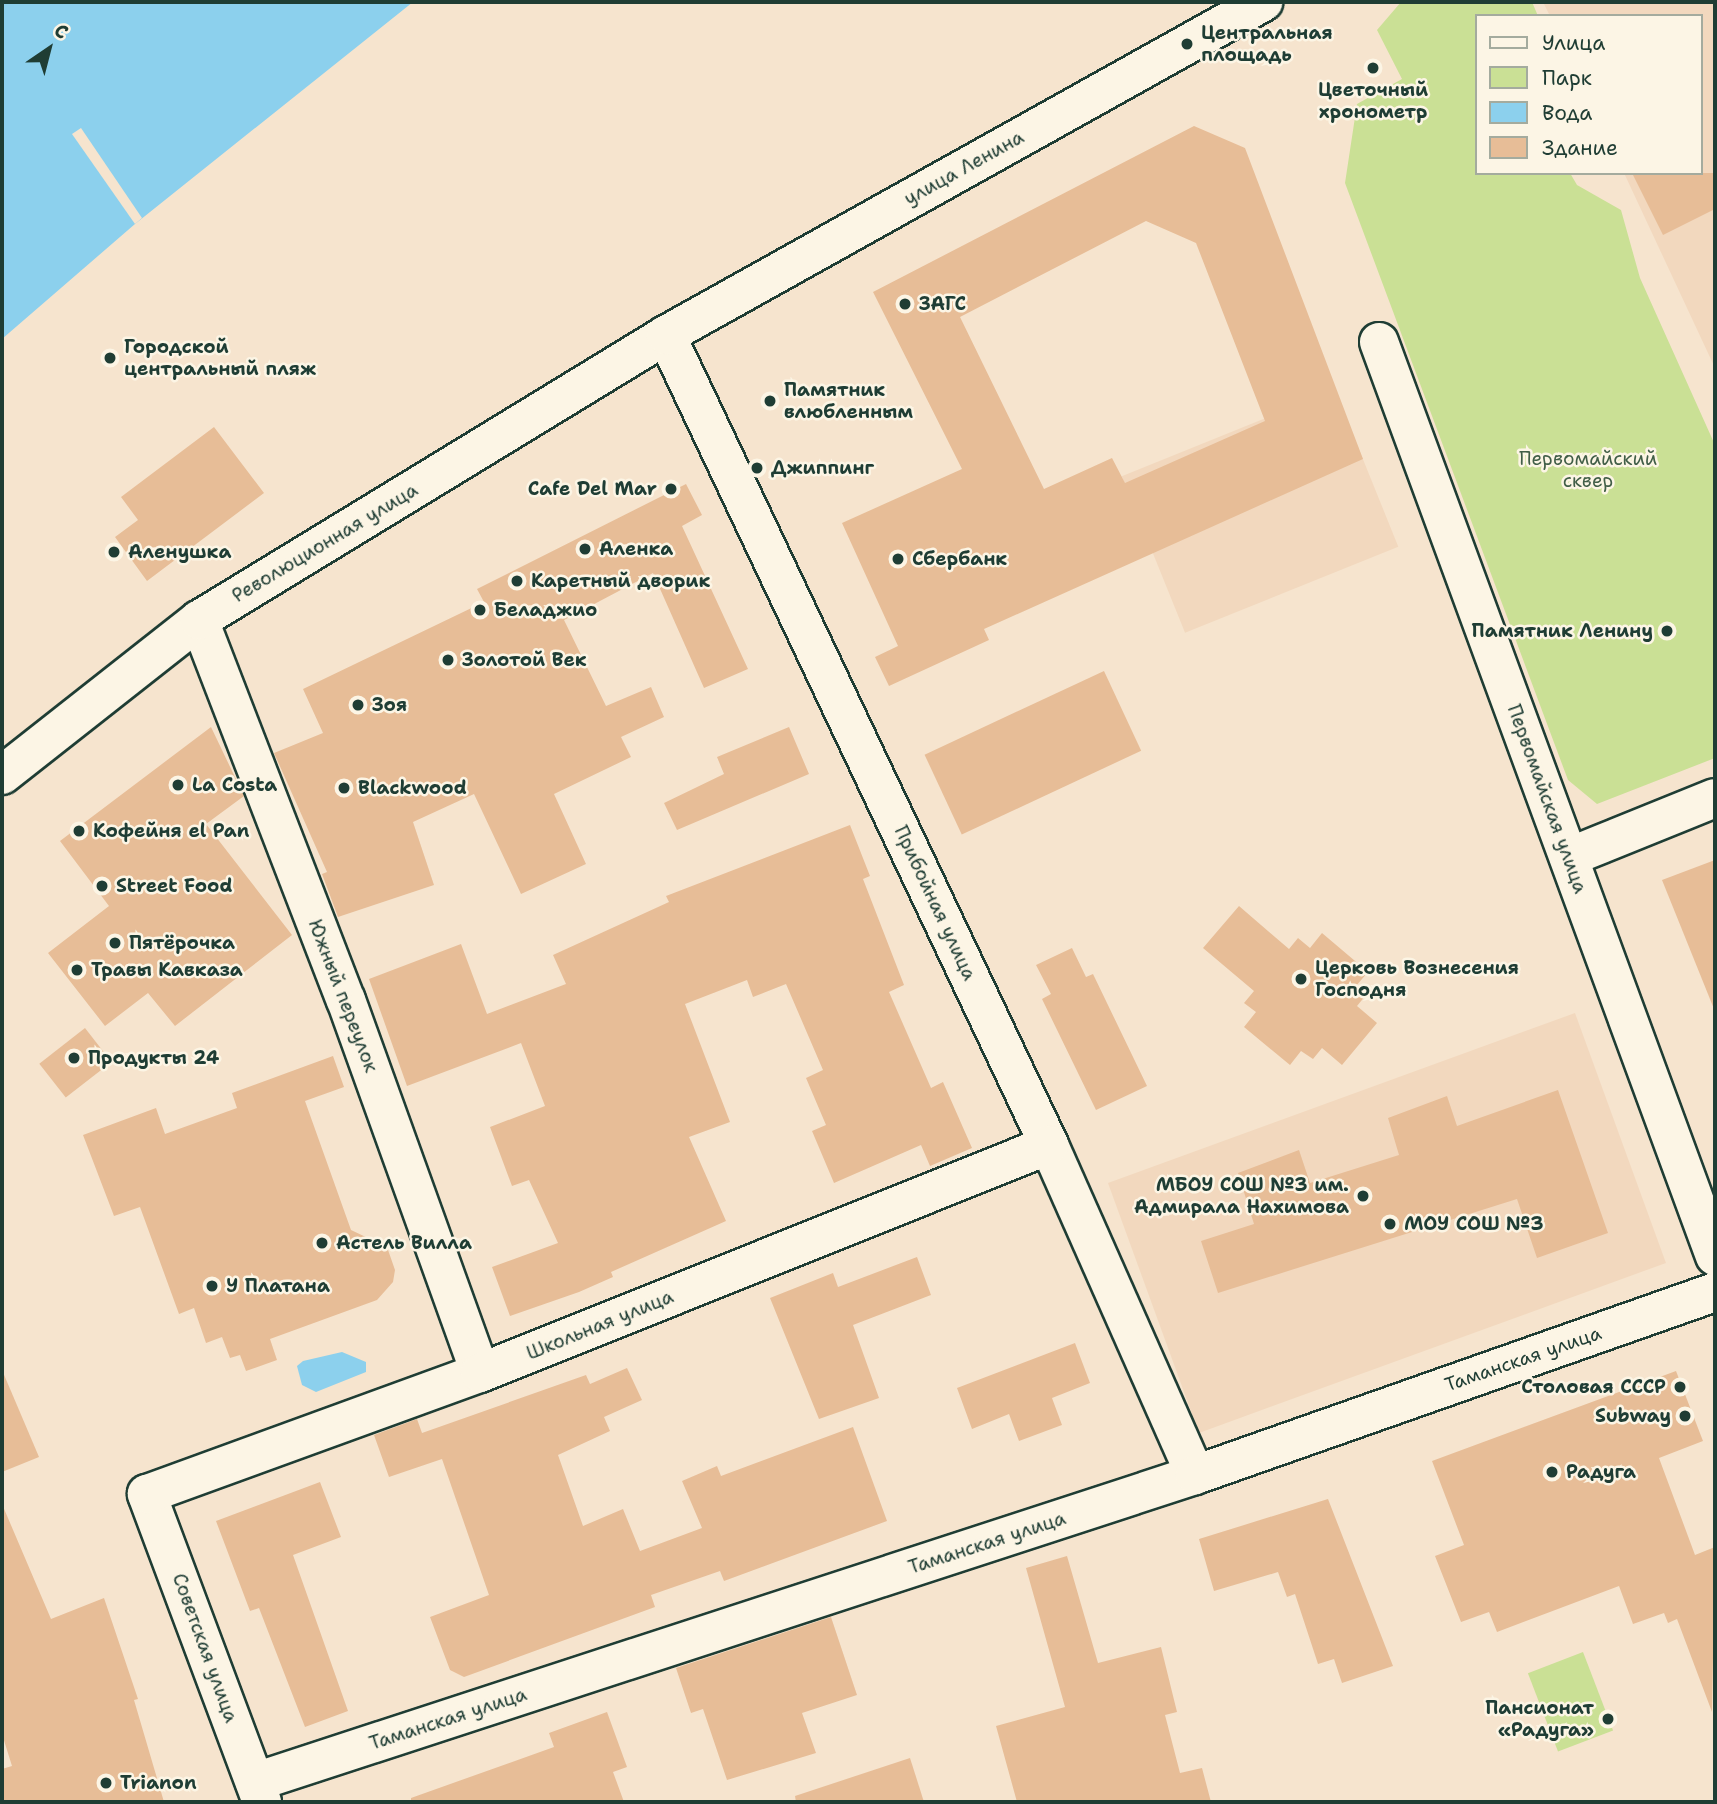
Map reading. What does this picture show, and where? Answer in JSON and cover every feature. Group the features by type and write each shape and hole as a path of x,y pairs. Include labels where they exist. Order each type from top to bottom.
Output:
{"street":[{"name":"улица Ленина","path":"666,335 1256,3"},
{"name":"Прибойная улица","path":"666,335 746,497 1049,1145 1195,1475"},
{"name":"Революционная улица","path":"2,775 199,620 666,335"},
{"name":"Первомайская улица","path":"1379,342 1715,1256"},
{"name":"Южный переулок","path":"199,620 346,1000 480,1373"},
{"path":"1569,858 1715,798"},
{"name":"Школьная улица","path":"148,1494 480,1373 1049,1145"},
{"name":"Таманская улица","path":"259,1792 1195,1475 1715,1292"},
{"name":"Советская улица","path":"148,1494 259,1792"}],"shaded area":[{"path":"1543,2 1715,2 1715,368 1625,175 1703,175 1703,14 1549,14"},
{"path":"1335,390 1398,547 1185,633 1122,476"},
{"name":"МОУ СОШ №3","path":"1575,1013 1666,1263 1199,1433 1108,1183"}],"green space":[{"name":"Первомайский сквер","path":"1401,2 1532,2 1537,14 1476,14 1476,175 1571,175 1577,185 1621,210 1640,278 1715,445 1715,758 1597,804 1568,780 1345,183 1357,104 1402,79 1377,30"},
{"path":"1583,1652 1613,1730 1558,1752 1528,1673"}],"water":[{"path":"2,2 413,2 135,224 2,339"},
{"path":"342,1352 366,1362 366,1372 316,1392 302,1385 297,1366 303,1361"}],"pier":[{"path":"81,128 142,218 135,224 72,134"}],"building":[{"path":"1194,126 1245,148 1363,459 984,629 989,640 889,686 875,657 898,646 842,523 962,469 873,292","holes":["1146,221 1196,243 1265,421 1125,483 1112,458 1044,489 960,317"]},
{"path":"1715,173 1715,209 1663,235 1633,175"},
{"path":"214,427 264,493 147,581 115,537 138,520 121,497"},
{"path":"686,484 702,515 682,526 748,669 704,688 653,573 564,620 606,706 651,687 664,717 621,737 631,757 554,794 586,864 521,894 474,794 413,822 434,885 338,917 322,874 327,872 274,753 323,733 303,689 484,602 477,589"},
{"path":"1104,671 1141,751 962,834 925,755"},
{"path":"211,727 244,796 206,824 292,935 175,1026 148,993 105,1026 48,953 109,906 60,841"},
{"path":"789,727 809,774 677,830 664,803 724,774 717,757"},
{"path":"850,825 870,876 863,879 904,985 889,992 931,1088 943,1082 972,1148 930,1166 921,1145 834,1183 812,1131 826,1125 806,1078 823,1070 786,984 753,997 747,980 685,1004 730,1122 689,1137 726,1221 611,1272 613,1277 579,1292 510,1316 492,1267 558,1243 529,1180 512,1186 490,1127 545,1106 521,1043 407,1086 369,979 461,944 487,1014 566,984 553,955 669,902 666,896"},
{"path":"1715,860 1715,1009 1714,1009 1662,880"},
{"name":"Церковь Вознесения Господня","path":"1239,906 1289,949 1298,938 1310,948 1322,933 1368,972 1356,986 1366,995 1357,1006 1377,1023 1342,1065 1322,1048 1313,1059 1301,1051 1290,1065 1244,1027 1256,1012 1244,1003 1254,991 1203,948"},
{"path":"1072,948 1086,977 1093,974 1147,1086 1096,1110 1042,999 1051,994 1036,965"},
{"path":"85,1028 111,1062 66,1098 39,1064"},
{"path":"333,1056 344,1087 305,1101 351,1230 387,1247 395,1270 393,1282 377,1300 270,1339 277,1360 246,1371 240,1355 230,1358 222,1337 206,1343 194,1308 179,1314 140,1207 114,1216 83,1135 156,1108 165,1134 237,1108 232,1093"},
{"name":"МБОУ СОШ №3 им. Адмирала Нахимова","path":"1558,1090 1608,1233 1537,1258 1517,1199 1218,1293 1201,1241 1254,1224 1238,1173 1299,1150 1310,1183 1399,1155 1388,1118 1447,1096 1457,1126"},
{"path":"917,1257 931,1295 853,1325 879,1398 819,1419 770,1298 833,1273 838,1287"},
{"path":"1075,1343 1090,1383 1052,1398 1062,1425 1019,1441 1009,1414 972,1429 957,1388"},
{"path":"627,1368 642,1400 604,1417 610,1431 558,1455 583,1526 623,1509 640,1551 702,1528 682,1481 717,1466 721,1476 853,1427 887,1521 724,1581 720,1571 651,1595 655,1607 464,1677 450,1670 430,1617 489,1595 442,1459 389,1477 374,1435 417,1419 422,1433 586,1375 590,1384"},
{"path":"2,1370 39,1457 2,1472"},
{"path":"1676,1371 1703,1441 1659,1458 1695,1555 1715,1547 1712,1712 1677,1619 1668,1623 1664,1613 1633,1624 1619,1586 1497,1632 1489,1612 1461,1622 1435,1556 1464,1545 1432,1461"},
{"path":"320,1482 341,1537 293,1555 348,1711 305,1727 259,1608 250,1611 216,1521"},
{"path":"1328,1499 1393,1666 1342,1683 1334,1659 1318,1664 1295,1594 1287,1597 1278,1572 1214,1591 1199,1539"},
{"path":"2,1504 51,1619 104,1598 138,1699 134,1700 164,1802 2,1802 2,1769 12,1766 2,1734"},
{"path":"1067,1556 1098,1663 1161,1647 1177,1712 1165,1715 1180,1773 1202,1768 1211,1802 1017,1802 996,1726 1065,1707 1026,1568"},
{"path":"831,1617 857,1695 802,1713 816,1753 727,1780 703,1709 691,1713 676,1668"},
{"path":"607,1712 627,1767 613,1772 624,1802 411,1802 411,1798 554,1747 549,1733"},
{"path":"910,1758 924,1802 796,1802 795,1796"}],"place":[{"name":"Центральная площадь","path":"1187,44"},
{"name":"Цветочный хронометр","path":"1373,68"},
{"name":"ЗАГС","path":"905,304"},
{"name":"Городской центральный пляж","path":"110,358"},
{"name":"Памятник влюбленным","path":"770,401"},
{"name":"Джиппинг","path":"757,468"},
{"name":"Cafe Del Mar","path":"671,489"},
{"name":"Аленка","path":"585,549"},
{"name":"Аленушка","path":"114,552"},
{"name":"Сбербанк","path":"898,559"},
{"name":"Каретный дворик","path":"517,581"},
{"name":"Беладжио","path":"480,610"},
{"name":"Памятник Ленину","path":"1667,631"},
{"name":"Золотой Век","path":"448,660"},
{"name":"Зоя","path":"358,705"},
{"name":"La Costa","path":"178,785"},
{"name":"Blackwood","path":"344,788"},
{"name":"Кофейня el Pan","path":"79,831"},
{"name":"Street Food","path":"102,886"},
{"name":"Пятёрочка","path":"115,943"},
{"name":"Травы Кавказа","path":"77,970"},
{"name":"Церковь Вознесения Господня","path":"1301,979"},
{"name":"Продукты 24","path":"74,1058"},
{"name":"МБОУ СОШ №3 им. Адмирала Нахимова","path":"1363,1196"},
{"name":"МОУ СОШ №3","path":"1390,1224"},
{"name":"Астель Вилла","path":"322,1243"},
{"name":"У Платана","path":"212,1286"},
{"name":"Столовая СССР","path":"1680,1387"},
{"name":"Subway","path":"1685,1416"},
{"name":"Радуга","path":"1552,1472"},
{"name":"Пансионат «Радуга»","path":"1608,1719"},
{"name":"Trianon","path":"106,1783"}]}
